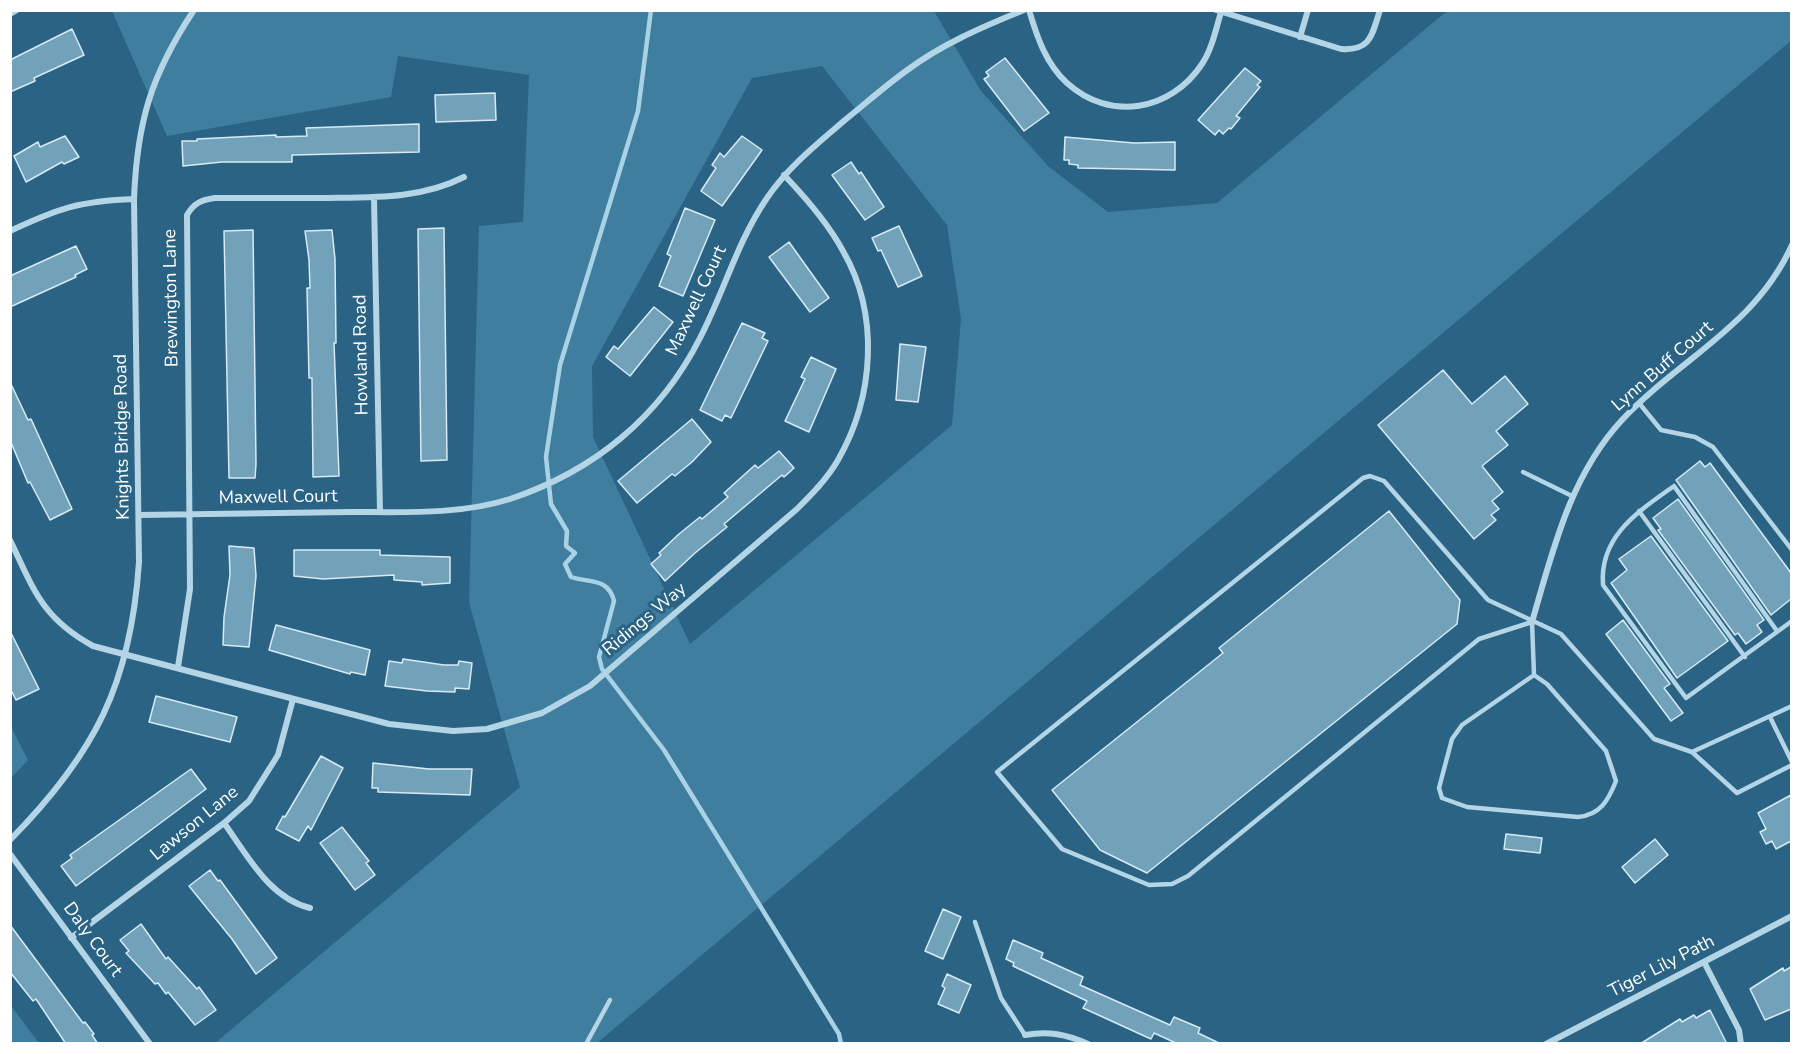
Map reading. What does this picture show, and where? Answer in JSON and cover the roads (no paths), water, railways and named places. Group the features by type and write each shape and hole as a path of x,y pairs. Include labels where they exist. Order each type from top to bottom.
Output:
{"street":[{"path":"10,14 17,10"},
{"name":"Knights Bridge Road","path":"10,840 58,788 85,751 113,696 126,655 136,607 139,515 134,199 136,152 150,95 174,40 194,10"},
{"name":"Maxwell Court","path":"139,515 457,509 489,505 556,480 613,446 661,400 700,337 750,224 784,175 809,151 905,71 951,43 1024,10"},
{"path":"1029,10 1042,48 1067,83 1096,101 1130,107 1153,104 1175,93 1186,83 1203,62 1219,11 1341,49 1356,50 1366,45 1372,35 1380,10"},
{"path":"1300,36 1308,10"},
{"name":"Ridings Way","path":"10,540 43,607 56,622 93,645 126,655 389,724 453,731 488,729 516,722 558,705 590,686 620,662 797,509 819,487 837,462 855,426 867,375 866,314 858,283 844,252 826,224 784,175"},
{"name":"Brewington Lane","path":"178,667 190,589 192,514 185,227 187,215 193,205 215,198 374,197 434,190 464,177"},
{"name":"Howland Road","path":"374,197 380,512"},
{"path":"10,231 69,206 91,201 134,199"},
{"name":"Lynn Buff Court","path":"1532,622 1553,549 1572,496 1602,443 1639,403 1729,330 1754,306 1773,279 1791,245"},
{"name":"Lawson Lane","path":"71,938 224,824 249,801 266,778 278,755 293,699"},
{"path":"224,824 280,896 295,905 310,909"},
{"name":"Daly Court","path":"10,854 150,1044"},
{"name":"Tiger Lily Path","path":"1546,1044 1791,916"},
{"path":"1704,962 1739,1029 1742,1044"},
{"path":"1025,1035 1043,1032 1060,1033 1088,1044"}],"lane":[{"path":"1639,403 1660,430 1695,437 1713,447 1791,550"},
{"path":"1523,472 1572,496"},
{"path":"1532,622 1479,639 1188,876 1172,884 1149,885 1062,849 997,772 1363,478 1370,476 1384,481 1488,600 1561,634 1654,739 1692,752 1737,793 1791,763 1770,717"},
{"path":"1777,631 1674,486 1627,521 1613,539 1605,557 1603,585 1686,698 1791,621"},
{"path":"1640,511 1744,657"},
{"path":"1532,622 1534,675"},
{"path":"1534,675 1546,684 1606,751 1616,781 1603,807 1591,816 1578,817 1467,807 1442,798 1440,788 1452,739 1462,725 1534,675"},
{"path":"1692,752 1791,706"},
{"path":"975,922 1000,998 1025,1035"},
{"path":"586,1044 610,999"}],"waterway":[{"path":"651,10 638,111 560,365 546,457 551,504 567,531 566,546 575,553 565,564 571,577 602,584 611,593 614,601 599,657 602,669 664,750 839,1034 841,1044"}]}
